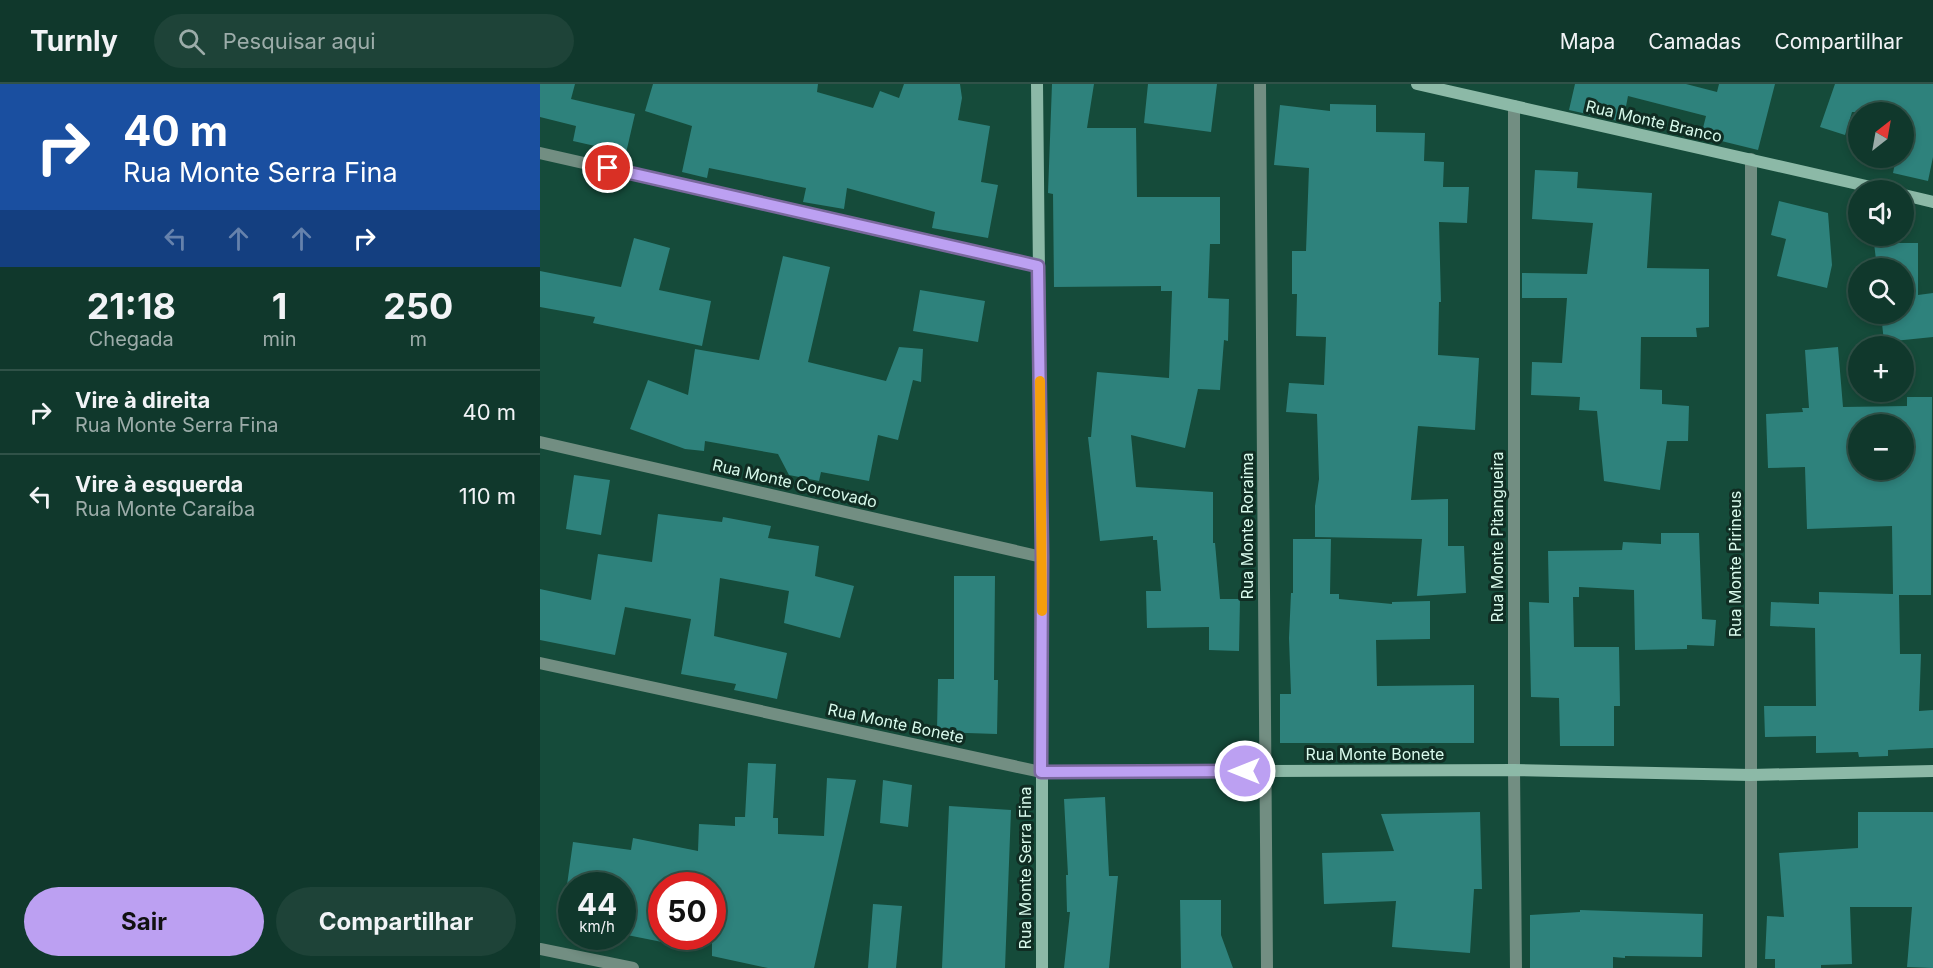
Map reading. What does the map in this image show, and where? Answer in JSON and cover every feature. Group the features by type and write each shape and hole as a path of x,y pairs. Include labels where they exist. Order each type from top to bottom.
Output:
{"street":[{"name":"Rua Monte Serra Fina","path":"1037,84 1042,557 1042,968"},
{"name":"Rua Monte Roraima","path":"1260,84 1267,968"},
{"name":"Rua Monte Branco","path":"1417,84 1848,182"},
{"name":"Rua Monte Pitangueira","path":"1514,106 1516,968"},
{"path":"540,153 1038,266"},
{"name":"Rua Monte Pirineus","path":"1751,159 1751,968"},
{"path":"1914,197 1933,202"},
{"name":"Rua Monte Corcovado","path":"540,442 1042,557"},
{"name":"Rua Monte Bonete","path":"540,663 1041,772 1514,770 1751,775 1933,771"},
{"path":"540,950 633,968"}],"building":[{"path":"540,84 575,84 571,99 635,114 626,153 573,141 576,126 540,117"},
{"path":"653,84 818,84 817,92 873,108 880,91 899,98 904,84 960,84 962,98 958,120 990,126 981,182 998,185 988,238 932,228 935,212 847,188 844,209 803,202 806,188 709,168 707,178 682,172 692,126 645,111"},
{"path":"1052,84 1094,84 1087,128 1136,128 1137,197 1220,197 1220,244 1210,244 1208,298 1229,299 1228,341 1224,340 1220,390 1198,389 1185,448 1131,435 1136,487 1213,492 1213,543 1215,543 1220,599 1240,599 1239,651 1209,650 1209,627 1147,628 1146,591 1161,591 1157,540 1153,540 1153,536 1100,541 1088,437 1091,437 1097,372 1169,378 1172,291 1161,291 1161,286 1054,287 1053,194 1048,193"},
{"path":"1148,84 1217,84 1211,132 1144,123"},
{"path":"1575,84 1686,84 1717,92 1719,84 1775,84 1758,150 1701,136 1706,116 1628,96 1623,122 1569,110"},
{"path":"1835,84 1933,84 1933,157 1928,181 1893,173 1894,168 1914,168 1914,102 1848,102 1848,125 1845,135 1820,127"},
{"path":"1330,104 1376,105 1376,132 1425,133 1424,161 1444,162 1443,187 1469,187 1467,223 1439,222 1441,302 1439,302 1438,355 1479,358 1475,430 1418,426 1411,500 1448,499 1448,546 1464,546 1466,593 1417,596 1422,539 1315,537 1315,506 1319,479 1317,414 1286,412 1289,383 1324,385 1326,337 1296,336 1297,294 1292,294 1292,251 1306,251 1309,168 1274,165 1280,105 1330,111"},
{"path":"1535,170 1578,172 1577,188 1652,193 1647,268 1709,269 1709,327 1696,328 1697,337 1641,337 1640,389 1662,390 1662,404 1689,406 1688,441 1667,441 1660,490 1604,481 1597,411 1579,410 1580,397 1531,395 1532,362 1562,363 1567,298 1522,298 1522,273 1587,274 1593,223 1532,219"},
{"path":"1779,201 1828,213 1832,265 1827,288 1777,276 1786,239 1771,235"},
{"path":"634,238 670,248 659,290 711,301 702,346 593,323 595,317 540,307 540,271 621,287"},
{"path":"1914,243 1918,243 1918,295 1933,293 1933,337 1914,339 1914,336 1883,336 1882,324 1914,324 1914,258 1876,258 1874,246 1914,246"},
{"path":"783,256 830,267 808,362 886,381 899,347 923,349 921,382 913,380 898,440 878,435 869,481 821,472 819,481 789,475 778,454 705,441 704,451 685,449 630,429 648,380 688,395 695,349 759,360"},
{"path":"920,290 985,301 978,342 913,331"},
{"path":"1838,347 1843,407 1907,406 1907,402 1914,402 1914,397 1932,397 1931,595 1899,595 1900,654 1921,654 1919,711 1933,710 1933,748 1888,750 1888,756 1859,757 1858,752 1816,753 1816,736 1765,737 1764,706 1816,706 1815,628 1770,626 1771,602 1819,604 1819,592 1893,594 1892,526 1807,529 1805,467 1768,468 1766,414 1803,412 1802,408 1809,408 1805,350"},
{"path":"574,475 610,480 601,535 566,529"},
{"path":"658,514 722,522 723,517 771,526 768,538 819,546 815,576 854,586 840,638 784,623 789,591 720,578 714,636 787,653 777,699 734,690 736,684 681,674 691,619 625,607 615,655 540,640 540,589 591,600 598,554 652,562"},
{"path":"1661,533 1699,533 1702,619 1716,620 1714,646 1687,645 1687,649 1635,650 1634,590 1579,587 1579,597 1573,597 1574,647 1619,647 1620,706 1614,706 1614,746 1560,746 1559,698 1531,697 1529,602 1549,603 1548,551 1622,550 1623,542 1661,544"},
{"path":"1293,539 1331,539 1330,594 1339,594 1339,599 1392,604 1392,602 1430,601 1430,639 1376,640 1377,686 1474,685 1474,743 1280,743 1280,694 1291,694 1289,638 1291,593 1293,593"},
{"path":"954,576 995,576 994,680 998,680 997,734 937,732 938,679 954,679"},
{"path":"748,763 776,764 773,818 778,818 778,834 824,836 827,778 856,780 814,968 768,968 712,956 712,950 726,950 726,872 648,872 648,939 636,937 636,872 569,872 573,842 631,850 633,838 698,851 699,824 735,826 735,817 745,817"},
{"path":"883,780 912,785 908,827 880,823"},
{"path":"1105,797 1109,876 1118,876 1109,968 1064,968 1070,912 1067,912 1066,875 1068,875 1064,799"},
{"path":"949,806 1011,810 1005,968 942,968"},
{"path":"1480,812 1482,889 1474,889 1470,953 1392,947 1396,901 1324,904 1322,853 1394,851 1381,814"},
{"path":"1858,812 1933,812 1933,968 1907,967 1912,907 1850,907 1852,964 1821,965 1821,968 1775,968 1775,959 1765,959 1767,916 1784,917 1779,853 1858,848"},
{"path":"1180,900 1221,900 1221,935 1233,968 1181,968"},
{"path":"873,904 902,906 896,968 868,968"},
{"path":"1580,910 1703,914 1702,957 1625,956 1625,958 1613,957 1613,968 1530,968 1530,915 1580,912"}],"slow traffic":[{"path":"1040,381 1042,611"}],"route":[{"path":"608,168 1038,266 1042,557 1041,772 1245,771"}]}
